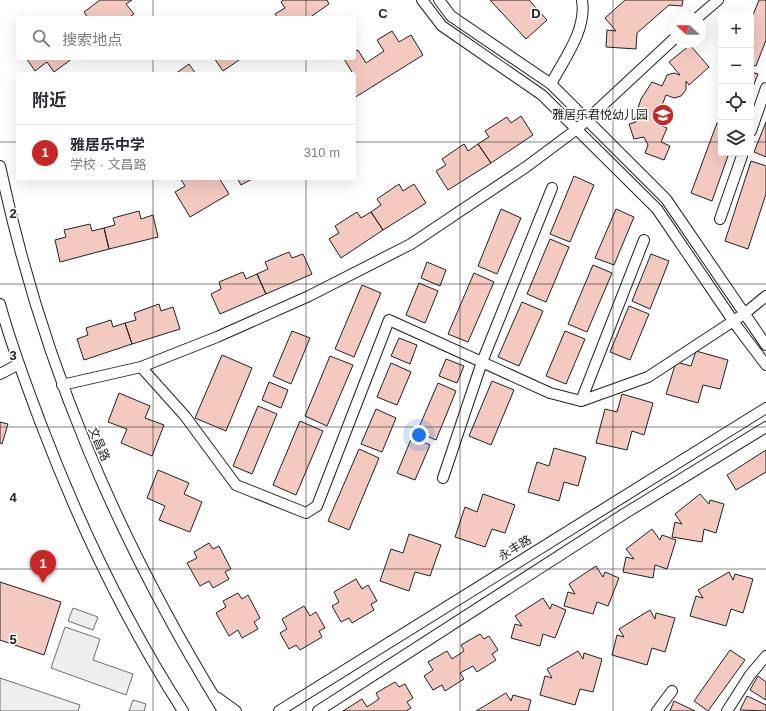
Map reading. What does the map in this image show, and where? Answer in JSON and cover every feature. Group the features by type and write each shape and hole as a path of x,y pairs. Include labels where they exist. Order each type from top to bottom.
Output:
{"street":[{"path":"422,0 442,26 542,95 657,209 766,365"},
{"path":"438,0 451,16 551,84 666,199 766,345"},
{"path":"551,84 576,37 584,10 582,0"},
{"path":"704,12 718,0"},
{"path":"62,384 141,367 217,337 309,296 411,244 526,167 577,129 670,43"},
{"path":"754,122 766,88"},
{"path":"720,219 742,156"},
{"name":"文昌路","path":"0,166 36,309 62,384 100,481 181,641 223,711"},
{"path":"442,478 482,362 552,188"},
{"path":"581,401 644,240"},
{"path":"141,367 185,416 236,485 306,513 317,506 388,320 550,393 581,401 648,377 734,321 766,296"},
{"path":"0,304 19,364 78,517 148,654 183,711"},
{"path":"0,374 19,364"},
{"name":"永丰路","path":"279,711 766,408"},
{"path":"318,711 624,514 766,426"},
{"path":"727,711 750,675 765,661"},
{"path":"657,711 672,691"},
{"path":"212,692 236,711"}],"shaded area":[{"path":"73,608 98,617 93,630 68,621"},
{"path":"65,627 100,639 93,660 133,674 126,695 51,668"},
{"path":"0,678 80,705 78,711 0,711"},
{"path":"133,700 146,704 144,711 129,711"}],"building":[{"path":"100,0 132,0 126,4 134,14 131,16 87,16 84,12"},
{"path":"283,0 327,0 329,4 312,16 276,16 275,14 285,8 281,2"},
{"path":"490,0 529,0 547,20 526,39"},
{"path":"625,0 683,0 682,6 669,5 637,33 636,49 606,47 607,30 616,31 605,18"},
{"path":"759,0 766,0 766,40 756,66 754,65 754,12"},
{"path":"392,31 399,42 411,35 423,55 356,97 356,72 352,72 345,60 356,60 356,51 358,50 366,63 384,51 377,40"},
{"path":"686,48 693,48 709,67 689,85 686,81 686,90 681,96 674,98 666,95 655,123 667,128 661,142 670,146 664,160 645,153 648,145 644,137 634,139 629,124 636,122 636,114 641,99 652,82 662,86 667,75 674,73 680,75 669,62"},
{"path":"27,60 70,60 54,72 47,62 35,71"},
{"path":"215,60 239,60 223,71"},
{"path":"189,64 195,72 178,72"},
{"path":"754,73 758,74 754,84"},
{"path":"521,116 533,135 491,163 478,144 489,137 485,131 507,117 511,123"},
{"path":"766,122 766,157 754,152"},
{"path":"718,123 718,156 728,156 712,201 691,193"},
{"path":"464,144 468,151 478,144 491,163 448,190 436,171 446,165 442,159"},
{"path":"751,161 766,166 766,194 748,249 725,241"},
{"path":"574,176 594,185 570,242 550,234"},
{"path":"181,180 220,180 229,194 190,217 175,192 185,186"},
{"path":"238,180 250,180 241,185"},
{"path":"399,184 403,191 414,184 426,203 383,230 371,212 381,205 377,199"},
{"path":"501,209 521,218 497,274 478,266"},
{"path":"616,209 634,217 614,265 595,258"},
{"path":"139,211 141,219 153,215 158,237 109,249 104,228 115,225 113,218"},
{"path":"357,212 361,218 371,212 383,230 341,258 329,239 339,233 335,226"},
{"path":"90,224 92,231 104,228 109,249 60,262 55,240 66,237 64,230"},
{"path":"550,239 569,247 546,302 527,294"},
{"path":"289,252 292,258 303,254 312,274 266,294 257,274 268,269 265,262"},
{"path":"651,254 669,261 650,309 632,301"},
{"path":"427,262 446,270 440,286 421,278"},
{"path":"593,265 612,273 587,332 568,324"},
{"path":"243,272 246,279 257,274 266,294 220,314 211,294 221,289 219,282"},
{"path":"474,273 494,282 468,342 448,334"},
{"path":"419,283 438,291 425,323 406,315"},
{"path":"362,285 381,293 354,357 335,349"},
{"path":"522,302 543,311 519,366 498,357"},
{"path":"159,304 161,311 173,307 180,329 132,344 125,323 136,320 134,313"},
{"path":"629,306 649,314 630,360 610,352"},
{"path":"111,320 113,327 125,323 132,344 84,360 77,339 88,335 86,328"},
{"path":"292,331 310,338 291,384 273,376"},
{"path":"565,331 585,339 566,384 546,376"},
{"path":"399,338 417,345 410,364 391,356"},
{"path":"696,351 728,360 720,389 703,385 698,403 666,394 676,362 691,366"},
{"path":"222,355 252,368 226,431 195,418"},
{"path":"330,356 353,365 327,426 305,416"},
{"path":"446,359 464,366 457,383 439,376"},
{"path":"391,363 411,372 397,405 377,397"},
{"path":"492,381 514,390 491,445 469,436"},
{"path":"269,382 288,390 281,408 262,400"},
{"path":"438,383 456,391 436,440 417,432"},
{"path":"119,393 150,406 145,418 164,425 152,456 121,443 127,429 108,422"},
{"path":"622,394 653,403 644,435 632,431 627,450 596,443 605,409 617,412"},
{"path":"258,406 277,414 252,474 233,466"},
{"path":"376,409 396,418 382,452 361,444"},
{"path":"300,421 323,431 296,495 273,485"},
{"path":"0,422 8,424 2,444 0,443"},
{"path":"412,437 430,445 415,480 397,473"},
{"path":"554,448 586,457 578,486 564,482 559,501 528,492 537,462 549,466"},
{"path":"359,449 379,458 349,530 328,521"},
{"path":"766,450 766,472 736,490 727,475"},
{"path":"158,470 189,483 184,494 202,502 190,532 159,520 165,506 147,498"},
{"path":"483,494 515,505 505,533 492,529 485,547 455,537 465,507 477,512"},
{"path":"700,494 709,504 710,500 724,504 716,533 704,529 702,542 672,537 675,522 682,524 675,514"},
{"path":"652,529 660,540 662,535 676,540 667,569 655,565 653,578 623,572 626,557 634,559 626,549"},
{"path":"409,534 441,545 430,576 415,572 409,591 380,581 391,549 403,553"},
{"path":"209,543 213,549 219,546 231,569 225,572 229,579 213,588 209,581 200,586 187,563 197,558 194,552"},
{"path":"596,566 603,577 605,572 619,578 608,606 597,602 593,614 564,606 568,592 575,594 569,584"},
{"path":"729,572 733,580 735,574 753,579 743,613 731,609 726,626 690,616 696,596 703,598 698,590"},
{"path":"356,579 362,589 368,585 377,601 371,604 374,610 352,623 349,618 341,622 332,606 339,602 334,592"},
{"path":"0,582 61,602 44,655 0,640"},
{"path":"238,593 242,599 248,595 260,618 254,622 258,629 242,638 238,630 229,636 216,613 226,607 223,601"},
{"path":"543,598 550,609 552,604 566,610 555,638 543,634 540,646 511,638 515,624 522,626 515,616"},
{"path":"304,606 310,616 316,612 325,628 319,631 322,637 300,650 296,645 289,649 280,633 287,629 282,619"},
{"path":"650,610 655,619 656,613 675,618 665,652 652,648 647,665 612,655 617,635 624,637 619,629"},
{"path":"480,634 484,639 489,636 498,650 492,654 496,660 477,672 473,666 460,673 464,679 445,691 442,685 433,690 424,676 433,670 428,662 447,651 452,659 464,651 461,645"},
{"path":"730,650 745,660 708,711 694,701"},
{"path":"578,651 583,659 584,653 602,659 593,692 580,689 575,705 540,695 545,676 552,678 547,669"},
{"path":"758,676 766,682 766,700 750,690"},
{"path":"395,682 399,687 405,684 413,698 407,702 411,708 406,711 343,711 362,699 367,707 379,699 376,693"},
{"path":"506,693 511,701 513,695 531,700 528,711 476,711"},
{"path":"747,696 766,705 766,711 740,710"},
{"path":"674,701 695,711 670,711"}],"place":[{"name":"雅居乐君悦幼儿园","path":"663,115"},
{"name":"雅居乐中学","path":"43,583"}]}
